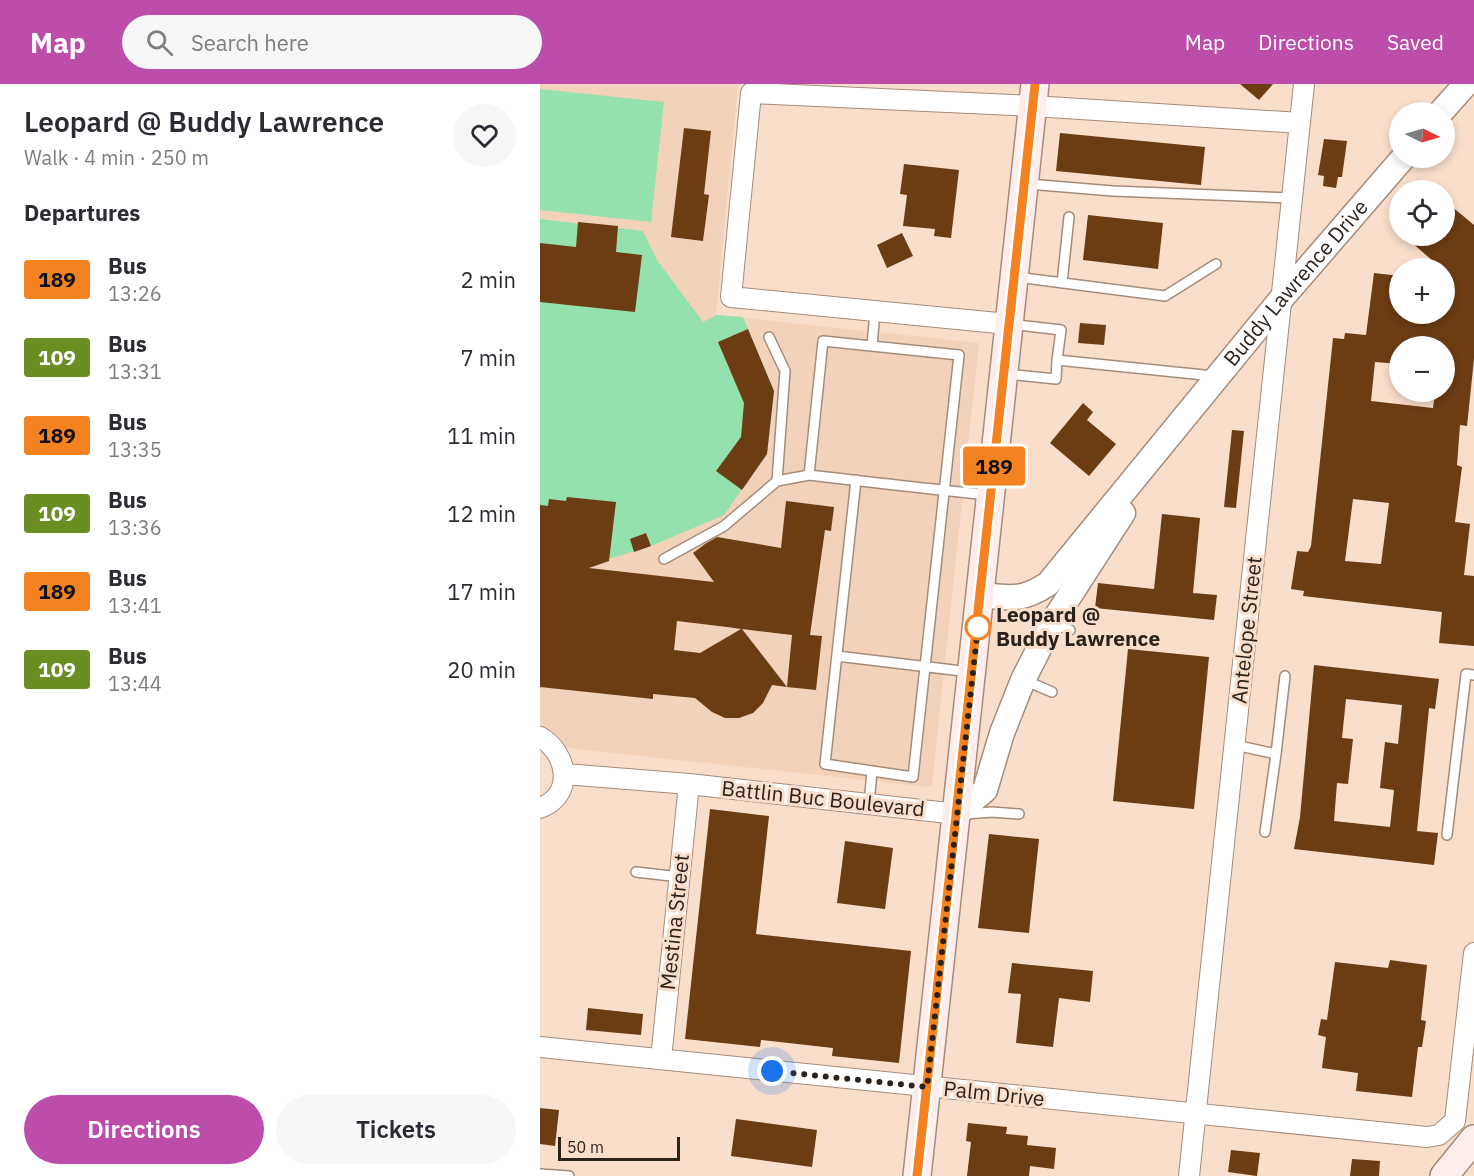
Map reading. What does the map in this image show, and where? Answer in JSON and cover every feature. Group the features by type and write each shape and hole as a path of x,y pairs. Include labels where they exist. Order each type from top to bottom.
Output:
{"main road":[{"path":"917,1176 1034,95"},
{"path":"1444,1176 1474,1139"}],"street":[{"name":"Antelope Street","path":"1189,1176 1304,84"},
{"path":"1451,102 1466,84"},
{"path":"1008,324 731,297 751,93 1034,95 1300,123"},
{"name":"Buddy Lawrence Drive","path":"981,595 1016,599 1033,594 1048,584 1282,298 1394,168"},
{"name":"Buddy Lawrence Drive","path":"957,814 985,790 1002,733 1023,680 1193,409"},
{"path":"1048,584 1060,622"},
{"path":"1016,599 1060,622"},
{"path":"540,737 558,751 564,774 562,787 555,798 540,808"},
{"name":"Battlin Buc Boulevard","path":"564,774 689,784 957,814"},
{"name":"Mestina Street","path":"661,1059 689,784"},
{"path":"1471,1008 1474,953"},
{"name":"Palm Drive","path":"540,1047 1196,1116 1426,1137 1447,1129 1455,1121 1471,1008"}],"lane":[{"path":"1024,184 1113,191 1292,198"},
{"path":"1062,283 1069,217"},
{"path":"1014,277 1165,296 1216,264"},
{"path":"872,346 875,311"},
{"path":"1003,374 1056,379 1061,330 1008,324"},
{"path":"769,337 786,371 777,481"},
{"path":"809,475 823,341 959,355 913,777 825,764 856,480"},
{"path":"1058,360 1219,377"},
{"path":"664,559 724,526 777,481 809,475 991,495"},
{"path":"837,656 972,673"},
{"path":"1447,835 1466,674 1474,675"},
{"path":"1265,832 1285,676"},
{"path":"1023,680 1052,692"},
{"path":"1235,746 1276,754"},
{"path":"868,804 873,771"},
{"path":"957,814 992,812 1019,814"},
{"path":"636,872 680,877"},
{"path":"540,1174 569,1176"}],"shaded area":[{"path":"540,84 738,84 716,315 979,343 932,784 928,787 540,745"}],"green space":[{"path":"540,89 664,102 651,222 540,210"},
{"path":"540,219 643,231 657,260 703,322 716,315 743,317 774,391 767,454 724,515 651,546 609,559 540,550"}],"building":[{"path":"1240,84 1273,84 1259,100"},
{"path":"684,128 711,131 704,194 709,195 703,241 671,237"},
{"path":"1060,133 1205,147 1201,185 1056,171"},
{"path":"1324,139 1347,141 1342,177 1338,177 1336,188 1323,186 1324,176 1318,175"},
{"path":"904,164 959,170 951,238 934,236 935,229 903,226 907,195 900,194"},
{"path":"1455,209 1474,225 1474,359 1467,426 1460,425 1457,465 1462,467 1455,522 1470,524 1464,575 1474,576 1474,646 1439,643 1442,612 1303,596 1304,591 1291,589 1297,551 1308,552 1311,546 1333,338 1344,339 1345,333 1366,335 1374,273 1389,275 1389,324 1455,324 1455,258 1430,258 1416,246 1455,246","holes":["1353,499 1389,503 1381,564 1345,561"]},
{"path":"1088,215 1163,223 1158,269 1083,260"},
{"path":"578,222 618,226 616,252 642,255 635,312 540,302 540,243 576,247"},
{"path":"902,233 913,256 887,268 877,245"},
{"path":"1080,323 1106,325 1104,345 1078,343"},
{"path":"748,329 774,391 767,454 742,490 716,471 741,437 744,403 718,342"},
{"path":"1083,403 1093,412 1087,420 1116,444 1089,476 1050,443"},
{"path":"1232,430 1244,431 1236,508 1224,507"},
{"path":"567,497 616,502 609,561 589,568 714,582 693,553 705,544 717,537 781,548 786,501 834,507 831,531 825,530 810,635 822,636 816,690 787,687 772,685 763,703 753,713 739,718 725,718 712,712 695,698 653,694 653,699 540,687 540,505 548,506 549,499 566,501","holes":["677,621 741,629 700,653 674,650","742,629 792,635 787,687"]},
{"path":"1162,514 1200,518 1193,593 1217,595 1214,620 1095,608 1098,583 1154,589"},
{"path":"646,533 651,546 634,552 630,539"},
{"path":"1128,649 1209,657 1194,809 1113,801"},
{"path":"1314,665 1439,679 1435,709 1429,708 1417,831 1438,833 1434,865 1294,849 1300,817","holes":["1346,699 1402,705 1398,744 1385,742 1380,788 1394,790 1390,827 1334,821 1337,783 1348,784 1353,739 1342,738"]},
{"path":"710,809 769,816 756,934 911,951 899,1063 832,1056 833,1048 761,1040 760,1047 685,1039"},
{"path":"989,834 1039,839 1029,933 978,928"},
{"path":"845,841 893,848 885,909 837,903"},
{"path":"1390,960 1427,965 1421,1020 1426,1021 1422,1047 1418,1047 1412,1097 1356,1091 1358,1073 1322,1068 1326,1037 1318,1035 1321,1019 1327,1020 1335,962 1388,968"},
{"path":"1012,963 1093,971 1090,1002 1059,998 1053,1047 1016,1043 1021,994 1008,993"},
{"path":"588,1008 643,1014 641,1035 586,1030"},
{"path":"540,1108 559,1110 555,1146 540,1144"},
{"path":"736,1119 817,1130 812,1167 731,1156"},
{"path":"968,1123 1007,1127 1006,1134 1028,1136 1027,1145 1056,1148 1054,1169 1030,1166 1029,1176 967,1176 971,1142 966,1141"},
{"path":"1231,1150 1260,1153 1257,1176 1228,1172"},
{"path":"1352,1159 1380,1161 1379,1176 1350,1176"}],"bus line":[{"name":"189","path":"917,1176 1035,84"}],"place":[{"name":"Leopard @ Buddy Lawrence","path":"978,627"}],"route":[{"path":"772,1071 927,1087 978,627"}]}
